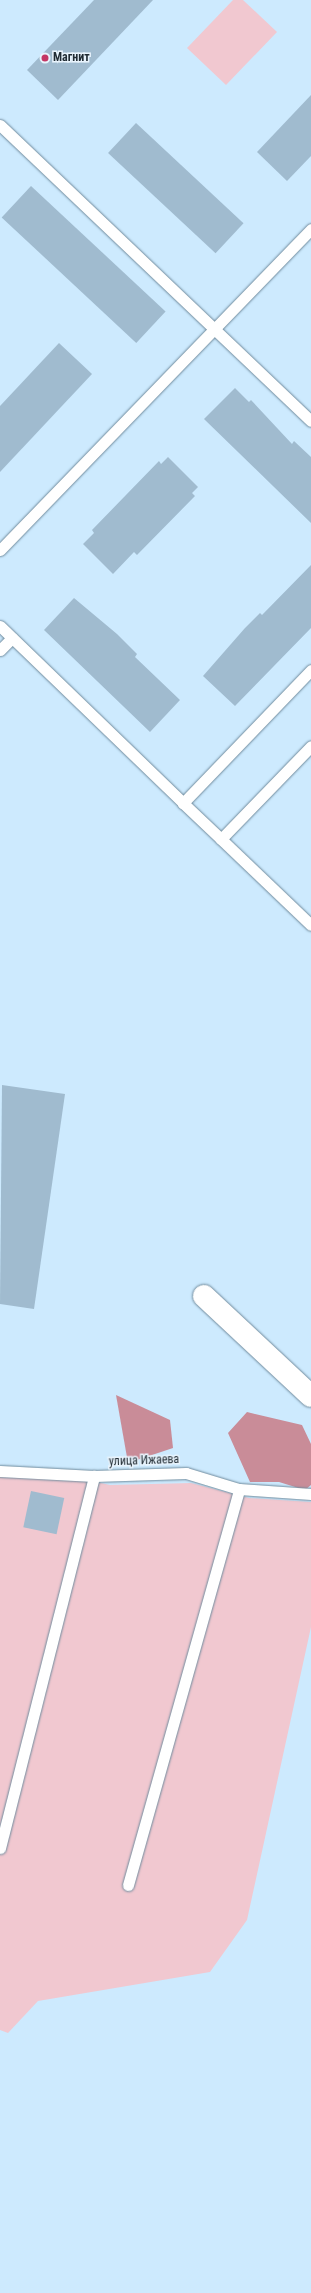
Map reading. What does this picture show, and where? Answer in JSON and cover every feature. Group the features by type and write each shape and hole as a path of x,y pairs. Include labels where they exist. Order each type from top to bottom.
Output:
{"street":[{"path":"204,1296 311,1396"}],"lane":[{"path":"0,125 311,421"},
{"path":"0,550 311,229"},
{"path":"0,626 311,925"},
{"path":"0,650 12,638"},
{"path":"184,803 311,670"},
{"path":"221,839 311,746"},
{"name":"улица Ижаева","path":"0,1471 94,1476 186,1473 240,1490 311,1494"},
{"path":"0,1848 94,1476"},
{"path":"128,1885 240,1490"}],"shaded area":[{"path":"233,0 243,0 277,32 226,85 187,48"},
{"path":"116,1395 170,1420 173,1448 128,1463"},
{"path":"247,1412 302,1425 311,1444 311,1485 305,1490 279,1482 250,1482 228,1433"},
{"path":"0,1474 74,1477 110,1485 191,1483 249,1498 311,1502 311,1627 247,1920 210,1972 38,2001 8,2033 0,2030"}],"building":[{"path":"94,0 153,0 58,100 27,70"},
{"path":"311,95 311,156 287,181 257,152"},
{"path":"136,123 244,223 216,253 108,153"},
{"path":"31,186 166,311 136,343 2,217"},
{"path":"59,343 92,374 0,472 0,406"},
{"path":"235,388 249,402 251,400 292,444 294,441 311,457 311,523 204,419"},
{"path":"168,457 198,487 192,493 195,496 137,555 134,552 113,574 83,544 94,533 92,530 159,461 161,464"},
{"path":"311,565 311,628 235,706 203,676 245,628 260,613 262,615"},
{"path":"74,598 117,634 137,654 135,657 180,700 150,732 44,630"},
{"path":"2,1085 65,1094 34,1309 0,1304"},
{"path":"31,1491 64,1498 57,1534 23,1527"}],"place":[{"name":"Магнит","path":"45,58"}]}
